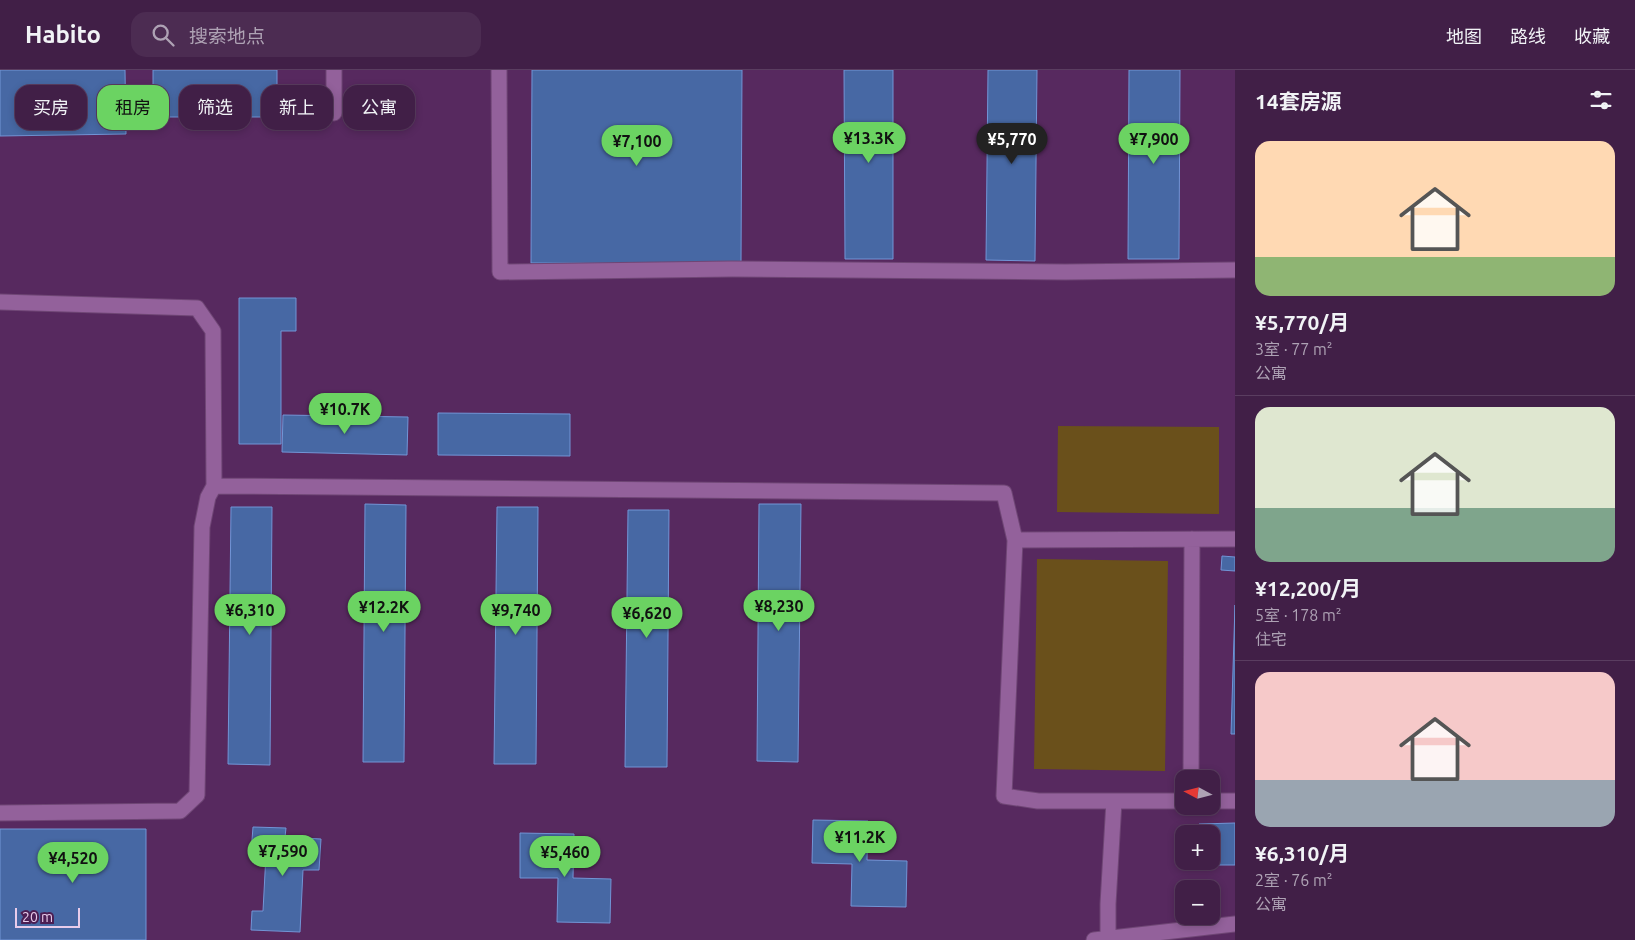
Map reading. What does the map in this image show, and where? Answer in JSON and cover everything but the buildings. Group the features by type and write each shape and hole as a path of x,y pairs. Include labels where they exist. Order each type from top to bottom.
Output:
{"street":[{"path":"334,70 334,113"},
{"path":"499,70 500,272 732,268 1065,272 1235,270"},
{"path":"0,302 196,308 213,331 214,486 208,497 202,527 197,794 180,811 0,814"},
{"path":"214,486 1004,493 1014,540 1004,796 1038,801 1175,801"},
{"path":"1191,770 1192,539"},
{"path":"1014,540 1235,539"},
{"path":"1114,801 1108,904 1101,939 1179,935 1235,924"},
{"path":"1220,801 1235,801"}],"shaded area":[{"path":"1058,426 1219,427 1219,514 1057,512"},
{"path":"1037,559 1168,561 1165,771 1034,769"}]}
